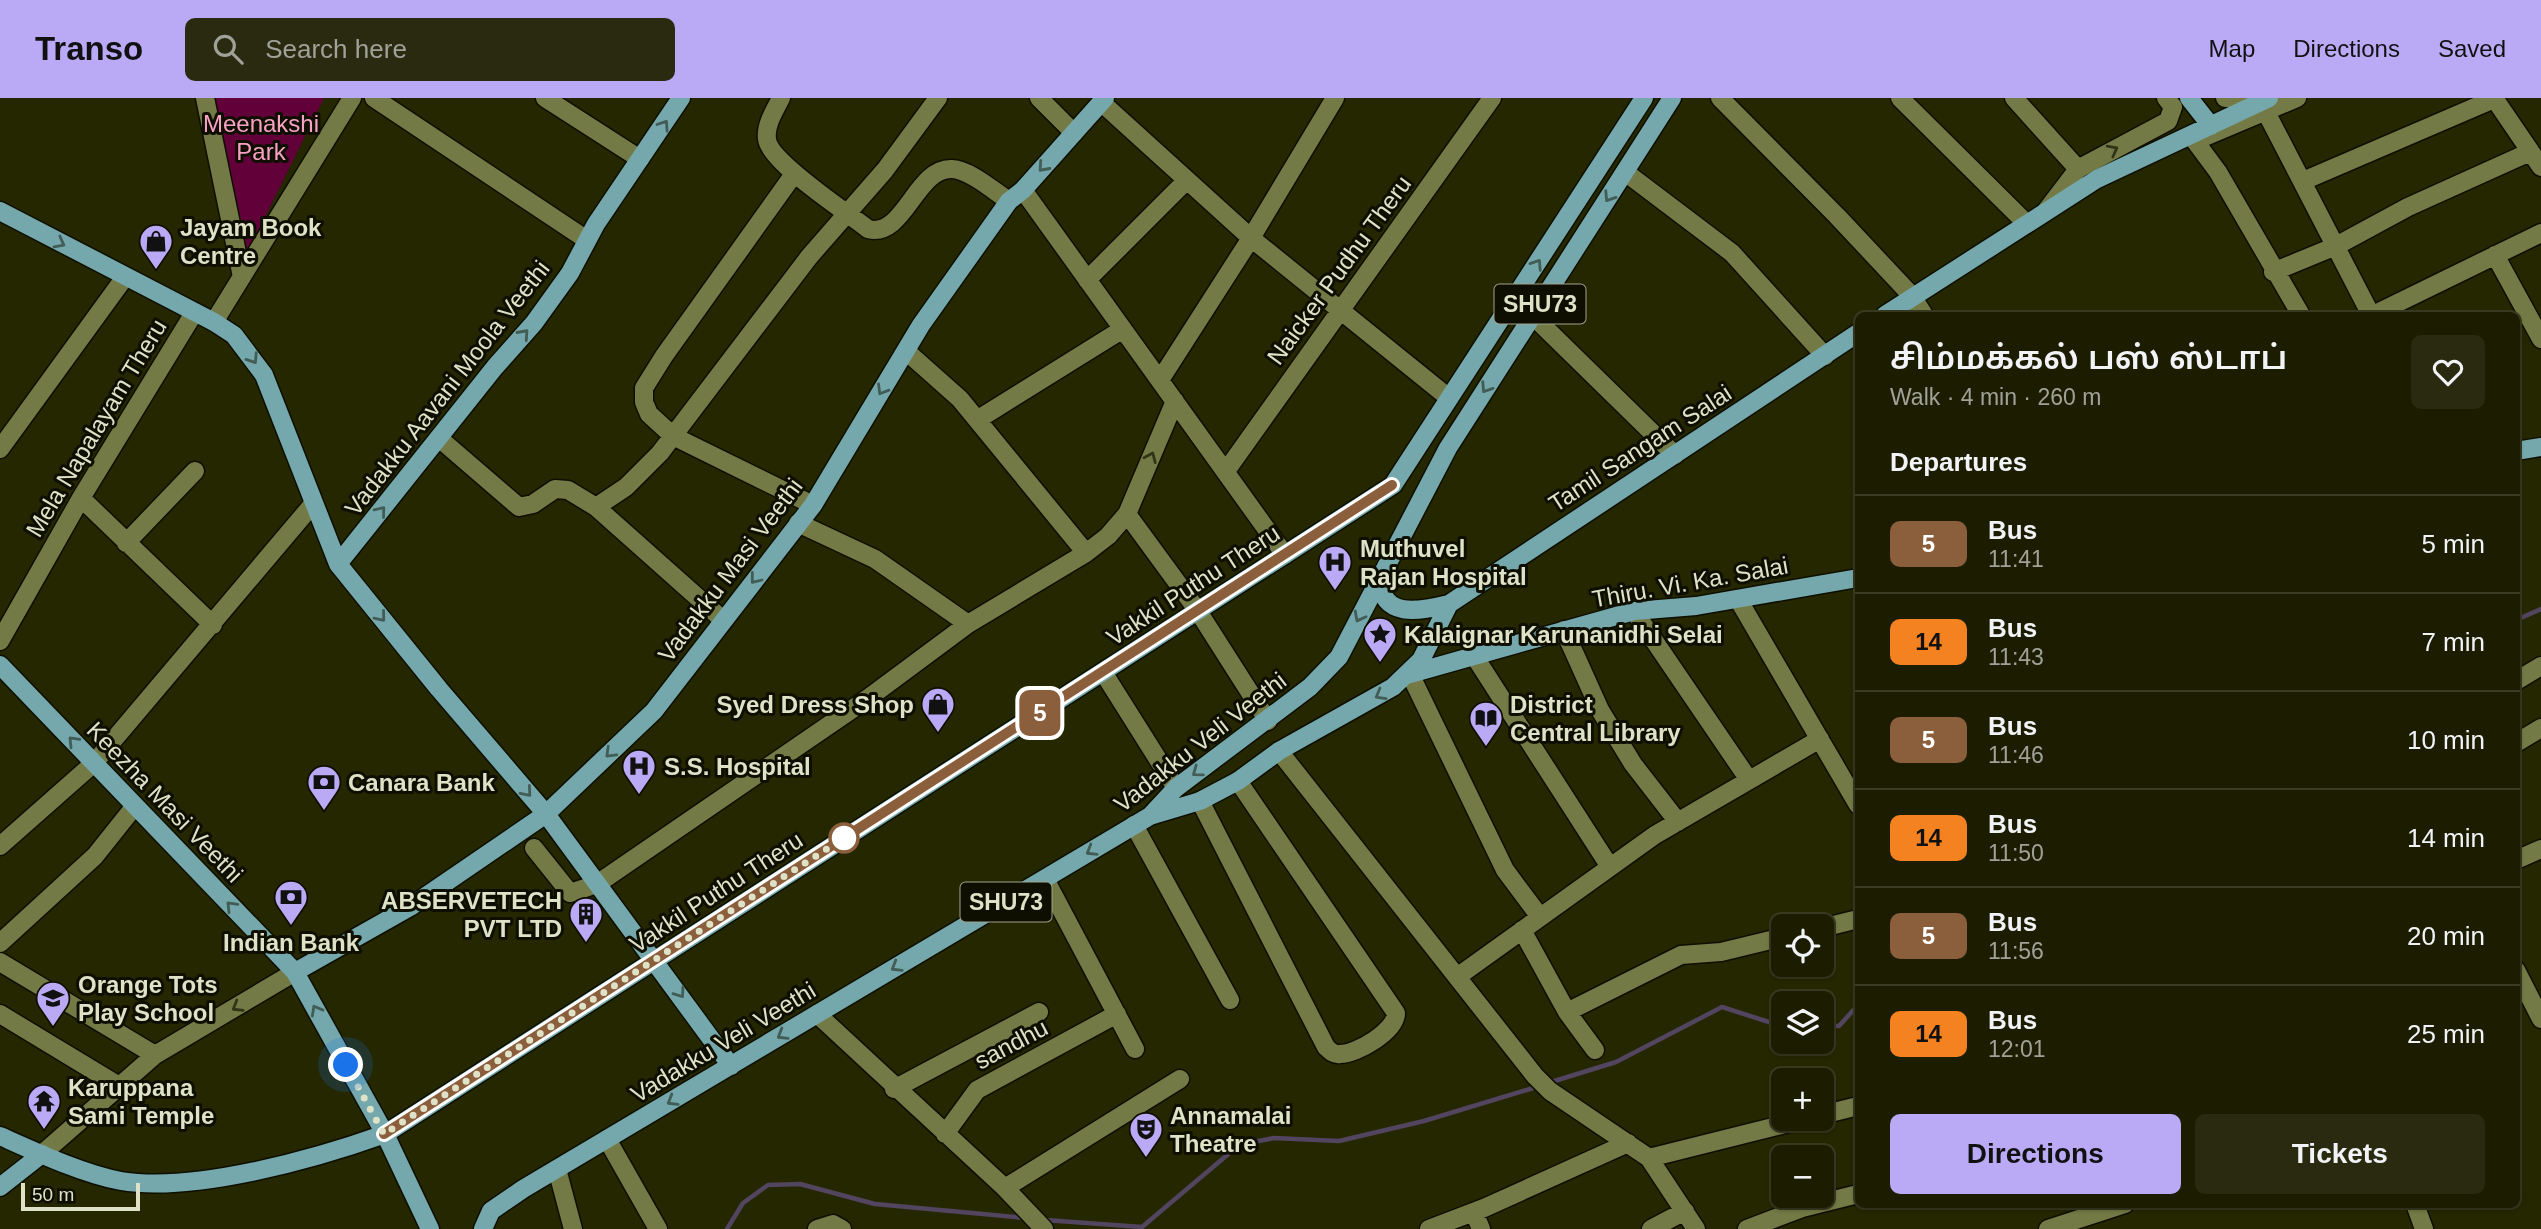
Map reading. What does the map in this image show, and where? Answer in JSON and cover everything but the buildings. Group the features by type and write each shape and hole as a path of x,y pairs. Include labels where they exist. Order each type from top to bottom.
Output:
{"main road":[{"name":"Vadakku Aavani Moola Veethi","path":"338,564 440,439 495,366 534,323 570,273 587,240 681,98"},
{"name":"SHU73","path":"1392,485 1644,98"},
{"name":"Vadakku Veli Veethi","path":"483,1229 491,1211 523,1189 1150,816 1176,788 1310,687 1339,657 1448,448 1672,98"},
{"path":"2189,98 2211,126"},
{"name":"Vadakku Masi Veethi","path":"295,972 410,907 546,814 654,711 813,505 921,325 1016,196 1103,100"},
{"path":"1889,312 2097,179 2211,126 2268,105"},
{"path":"0,211 214,322 245,347 264,375 338,564 439,689 546,814 656,960 731,1066"},
{"name":"Tamil Sangam Salai","path":"1449,604 1855,335"},
{"path":"2520,450 2541,447"},
{"path":"1392,485 1409,499 1413,513"},
{"name":"Vakkil Puthu Theru","path":"0,1136 42,1154 120,1181 171,1184 336,1151 384,1134 1392,485"},
{"path":"1380,577 1380,590 1402,610 1415,611 1449,604"},
{"name":"Thiru. Vi. Ka. Salai","path":"1410,674 1473,654 1634,611 1738,599 1855,579"},
{"path":"1150,816 1200,801 1238,781 1279,751 1393,687 1410,674 1421,660 1449,604"},
{"name":"Keezha Masi Veethi","path":"0,664 134,807 295,972 384,1134 426,1225"},
{"path":"0,1187 42,1154"}],"street":[{"path":"205,98 242,277"},
{"path":"214,322 352,98"},
{"path":"374,98 587,240"},
{"path":"545,98 640,159"},
{"path":"781,98 770,120 766,141 794,174 868,229 881,231 927,182 943,171 952,169 964,173 1016,196 1087,280 1285,555"},
{"path":"596,507 626,486 673,436 809,257 885,170 938,98"},
{"path":"1039,98 1074,133"},
{"path":"1160,380 1251,238 1335,98"},
{"name":"Naicker Pudhu Theru","path":"1226,471 1492,98"},
{"path":"1720,98 1912,296 1922,312"},
{"path":"1900,98 2027,223"},
{"path":"2014,98 2078,169"},
{"path":"2046,211 2078,169 2168,121 2173,107 2166,98"},
{"path":"2225,98 2239,98"},
{"path":"2297,98 2268,105 2195,141 2218,172 2273,272 2299,312"},
{"path":"2303,181 2494,98 2541,167"},
{"path":"1103,100 1251,238 1449,398"},
{"path":"2268,105 2303,181 2370,312"},
{"path":"2273,272 2336,246 2408,207 2530,152"},
{"path":"1625,172 1732,253 1825,356"},
{"path":"794,174 644,388 644,402 649,414 673,436 813,505"},
{"path":"1087,280 1187,180"},
{"path":"2378,312 2541,233"},
{"path":"2495,255 2541,338"},
{"path":"0,449 125,277"},
{"name":"Mela Napalayam Theru","path":"0,641 81,498 194,313"},
{"path":"1532,316 1675,455"},
{"path":"977,419 1123,329"},
{"path":"906,351 960,399 1086,554"},
{"path":"534,848 570,893 597,884 876,692 968,624 1086,554 1127,514 1175,401"},
{"path":"440,439 519,507 533,504 560,488 575,492 596,507 723,620"},
{"path":"126,543 194,471"},
{"path":"81,498 214,625"},
{"path":"0,846 94,762 214,625 313,504"},
{"path":"1127,514 1198,611 1268,721"},
{"path":"798,523 875,559 968,624"},
{"path":"1738,599 1855,800"},
{"path":"1634,611 1749,780"},
{"path":"1564,630 1607,720 1633,764 1678,822"},
{"path":"1473,654 1610,867"},
{"path":"2520,679 2541,666"},
{"path":"1103,672 1176,788"},
{"path":"1410,674 1505,870 1540,917"},
{"path":"2520,741 2541,728"},
{"path":"1457,976 1678,822 1820,738"},
{"path":"1279,751 1535,1076 1550,1091 1649,1158 1696,1229"},
{"path":"1200,801 1326,1047 1335,1054 1344,1055 1382,1035 1392,1028 1396,1013 1238,781"},
{"path":"0,943 95,856 134,807"},
{"path":"1134,825 1230,1000"},
{"path":"2520,858 2541,849"},
{"path":"1045,879 1135,1049"},
{"path":"1834,925 1854,920"},
{"path":"1522,930 1567,1012 1595,1050"},
{"path":"1567,1012 1681,956 1721,952 1771,940"},
{"path":"0,962 155,1055"},
{"path":"42,1154 155,1055 295,972"},
{"path":"2520,978 2541,1019"},
{"path":"894,1088 1039,1012"},
{"path":"0,1014 119,1086"},
{"path":"817,1014 1005,1188 1044,1229"},
{"name":"sandhu","path":"945,1134 977,1090 1117,1014"},
{"path":"1005,1188 1180,1079"},
{"path":"1834,1112 1855,1107"},
{"path":"1649,1158 1771,1128"},
{"path":"607,1139 659,1229"},
{"path":"1429,1229 1477,1221 1628,1143"},
{"path":"557,1169 573,1229"},
{"path":"1748,1229 1802,1208 1855,1195"},
{"path":"2048,1229 2113,1208"},
{"path":"2416,1208 2424,1229"},
{"path":"1651,1229 1685,1211"},
{"path":"817,1229 833,1224 842,1229"}],"green space":[{"name":"Meenakshi Park","path":"215,98 324,98 245,257"}],"waterway":[{"path":"2520,618 2541,609"},
{"path":"1548,1083 1616,1062 1722,1007 1771,1023"},
{"path":"1834,1026 1839,1026 1855,1008"},
{"path":"1045,1220 1142,1227 1239,1145 1274,1138 1339,1141 1424,1121 1540,1086"},
{"path":"727,1229 743,1203 768,1185 800,1184 875,1204 1025,1218"}],"bus line":[{"name":"5","path":"384,1134 1392,485"}],"place":[{"name":"Jayam Book Centre","path":"156,271"},
{"name":"Muthuvel Rajan Hospital","path":"1335,592"},
{"name":"Kalaignar Karunanidhi Selai","path":"1380,664"},
{"name":"Syed Dress Shop","path":"938,734"},
{"name":"District Central Library","path":"1486,748"},
{"name":"S.S. Hospital","path":"639,796"},
{"name":"Canara Bank","path":"324,812"},
{"name":"Indian Bank","path":"291,927"},
{"name":"ABSERVETECH PVT LTD","path":"586,944"},
{"name":"Orange Tots Play School","path":"53,1028"},
{"name":"Karuppana Sami Temple","path":"44,1131"},
{"name":"Annamalai Theatre","path":"1146,1159"}],"route":[{"path":"346,1065 384,1134 844,838"}]}
